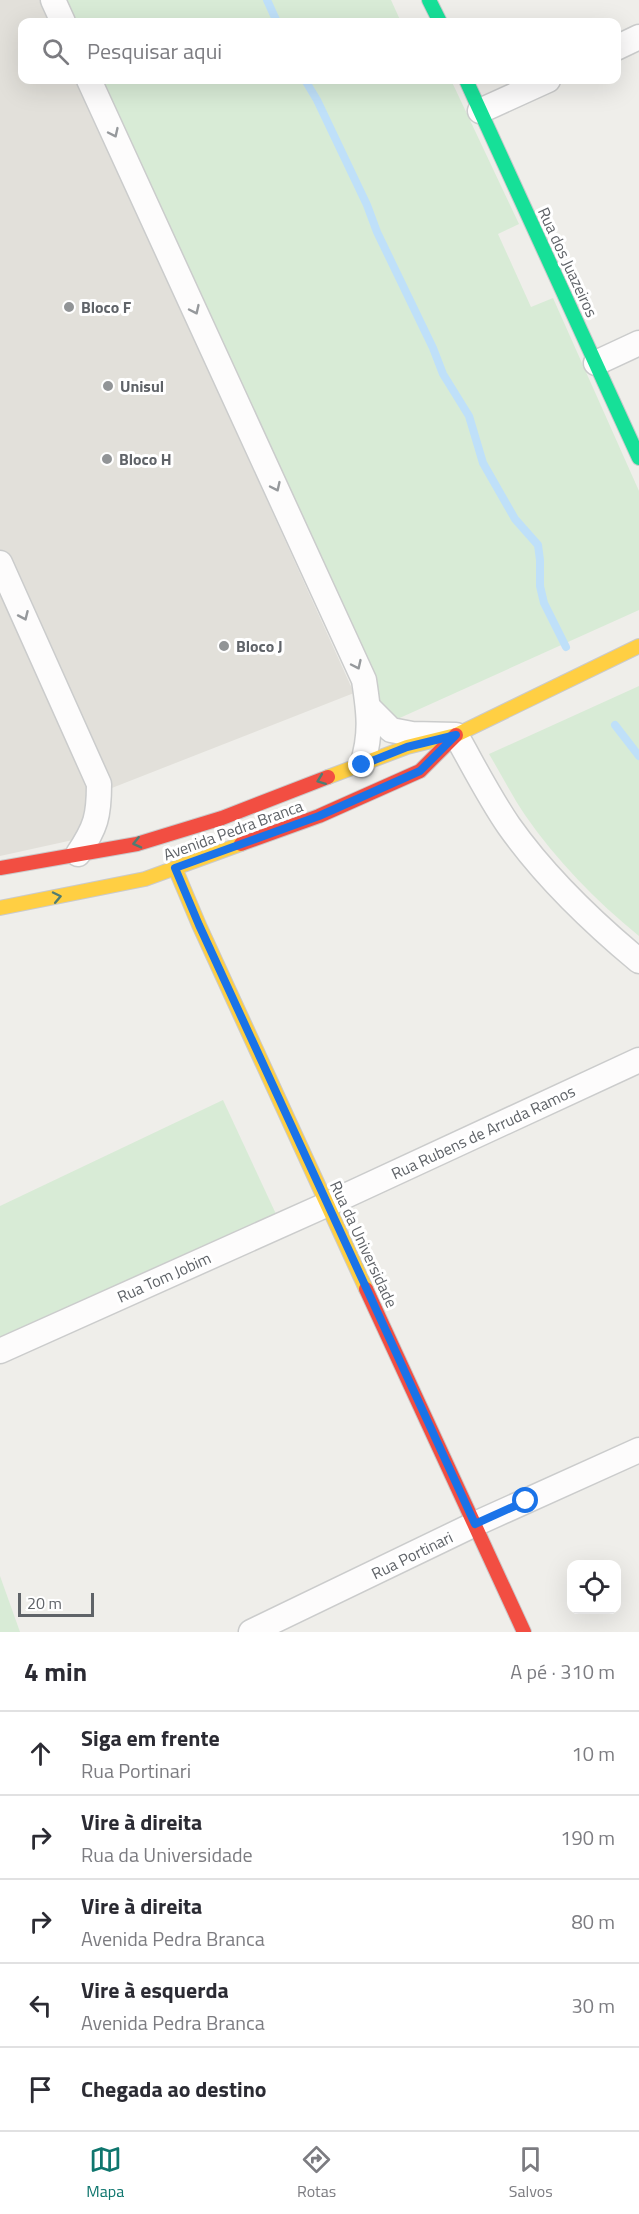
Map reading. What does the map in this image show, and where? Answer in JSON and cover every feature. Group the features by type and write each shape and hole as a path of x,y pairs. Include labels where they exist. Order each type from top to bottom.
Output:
{"street":[{"path":"53,0 61,18"},
{"path":"429,0 438,18"},
{"path":"621,46 639,37"},
{"path":"91,84 364,680 369,708 369,744 362,765"},
{"name":"Rua dos Juazeiros","path":"468,84 639,458"},
{"path":"480,111 539,84"},
{"path":"596,363 639,344"},
{"path":"0,562 99,784 99,813 90,836 78,854"},
{"name":"Avenida Pedra Branca","path":"0,868 137,844 222,818 407,747 456,735 639,646"},
{"path":"369,708 391,730 412,734 456,735 508,825 536,861 571,901 639,961"},
{"name":"Avenida Pedra Branca","path":"0,908 146,879 319,816 420,771 456,735"},
{"name":"Rua da Universidade","path":"175,868 524,1632"},
{"name":"Rua Rubens de Arruda Ramos","path":"328,1204 639,1060"},
{"name":"Rua Tom Jobim","path":"0,1351 328,1204"},
{"name":"Rua Portinari","path":"251,1632 475,1524 639,1450"}],"shaded area":[{"name":"Unisul","path":"0,0 41,0 49,18 18,18 18,84 79,84 354,693 94,795 82,838 0,856"}],"green space":[{"path":"67,0 391,0 399,18 75,18"},
{"path":"105,84 453,84 519,224 498,234 531,307 553,298 639,491 639,610 393,721 378,714 371,678"},
{"path":"639,686 639,936 607,909 563,864 520,808 489,754"},
{"path":"223,1100 276,1214 0,1338 0,1206"},
{"path":"0,1576 20,1632 0,1632"}],"waterway":[{"path":"267,0 275,18"},
{"path":"307,84 367,205 377,232 433,348 443,374 469,416 483,463 515,519 538,545 540,586 544,603 566,647"},
{"path":"615,725 639,756"}],"traffic: fast":[{"path":"429,0 438,18"},
{"path":"468,84 639,458"}],"traffic: slow":[{"path":"328,777 407,747 456,735 639,646"},
{"path":"0,908 145,879 241,844"},
{"path":"175,868 366,1289"}],"traffic: jam":[{"path":"241,844 319,816 420,771 456,735"},
{"path":"0,868 137,844 222,818 328,777"},
{"path":"366,1289 524,1632"}],"place":[{"name":"Bloco F","path":"69,307"},
{"name":"Unisul","path":"108,386"},
{"name":"Bloco H","path":"107,459"},
{"name":"Bloco J","path":"224,646"}],"route":[{"path":"362,765 407,747 456,735 420,771 319,816 175,868 199,925 475,1524 526,1501"}]}
